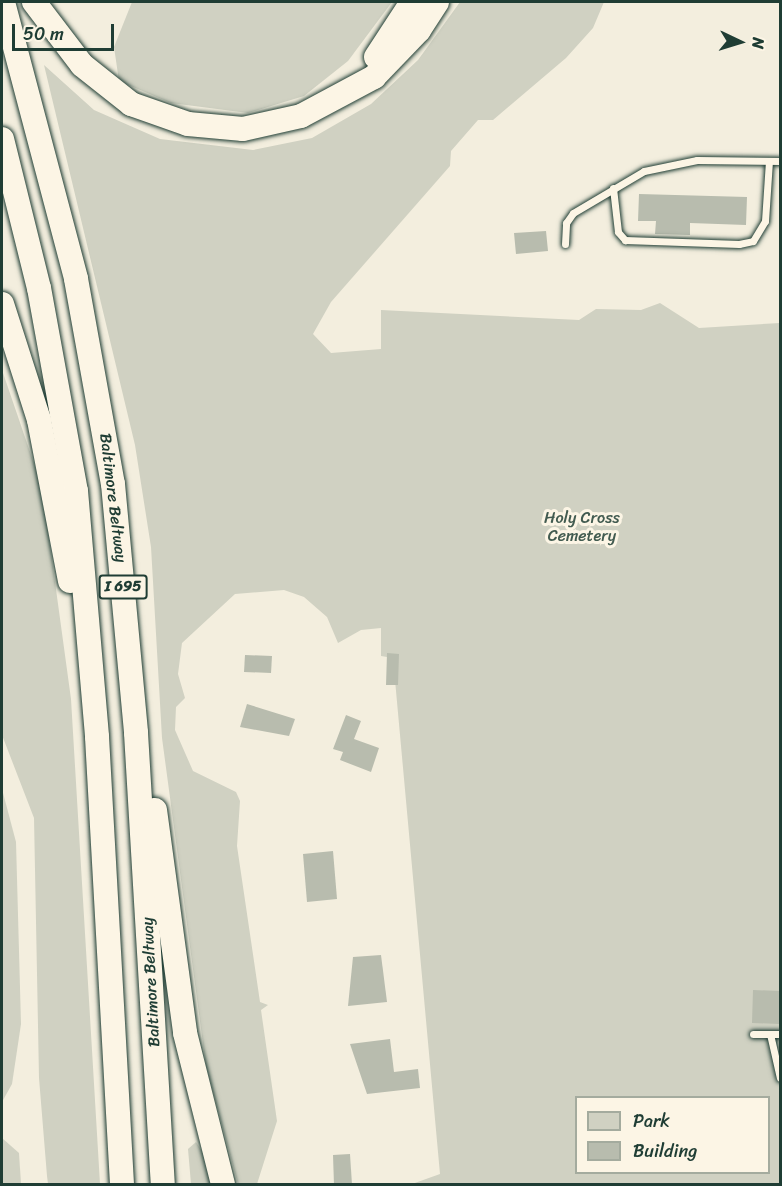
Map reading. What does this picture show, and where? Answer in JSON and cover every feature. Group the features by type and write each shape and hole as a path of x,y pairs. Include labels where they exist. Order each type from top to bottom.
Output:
{"highway":[{"name":"Baltimore Beltway","path":"3,2 76,279 113,484 128,626 163,1185"},
{"path":"34,2 82,66 131,104 162,118 243,129 269,126 323,106 374,77 412,38 437,2"},
{"path":"323,106 391,40 412,2"},
{"name":"I 695","path":"2,139 62,400 87,592 122,1185"},
{"path":"2,304 39,420 61,514 97,737"},
{"path":"128,626 184,1033 223,1185"}],"lane":[{"path":"612,188 618,232 625,240 739,244 753,241 765,221 769,161"},
{"path":"565,244 566,223 573,213 612,188 667,163 780,161"},
{"path":"753,1034 780,1034"},
{"path":"770,1034 780,1078"}],"green space":[{"path":"132,2 392,2 348,61 304,96 248,113 171,103 119,81 114,47"},
{"name":"Holy Cross Cemetery","path":"460,2 604,2 593,28 566,58 493,120 478,120 451,151 450,166 331,302 313,334 331,353 381,349 381,310 579,320 596,309 641,310 660,303 699,328 780,323 780,1184 412,1184 440,1174 393,658 381,656 381,628 361,630 338,643 327,617 304,597 284,590 235,594 182,643 178,674 185,698 176,707 175,730 193,771 236,792 240,801 237,846 260,1002 268,1005 261,1010 277,1121 257,1184 238,1184 206,1066 162,738 151,547 135,445 44,65 94,110 160,139 253,150 312,138 371,104 418,60"},
{"path":"2,370 42,487 71,699 100,1184 48,1184 47,1176 39,1078 34,818 2,735"},
{"path":"2,789 16,842 21,1024 12,1084 2,1102"},
{"path":"2,1138 19,1153 21,1184 2,1184"},
{"path":"196,1142 203,1153 214,1184 191,1184 188,1149"}],"building":[{"path":"639,194 747,197 746,225 690,223 690,235 655,234 656,221 638,221"},
{"path":"546,231 548,251 516,254 514,233"},
{"path":"387,653 399,654 398,685 386,685"},
{"path":"245,655 272,656 271,673 244,672"},
{"path":"247,704 295,719 289,736 240,727"},
{"path":"346,715 361,721 354,739 379,748 371,772 340,760 343,752 333,749"},
{"path":"333,851 337,899 307,902 303,854"},
{"path":"381,955 387,1002 348,1006 353,957"},
{"path":"753,990 780,991 780,1024 752,1023"},
{"path":"390,1039 394,1072 418,1069 420,1088 367,1094 350,1044"},
{"path":"350,1154 352,1185 334,1185 333,1155"}]}
